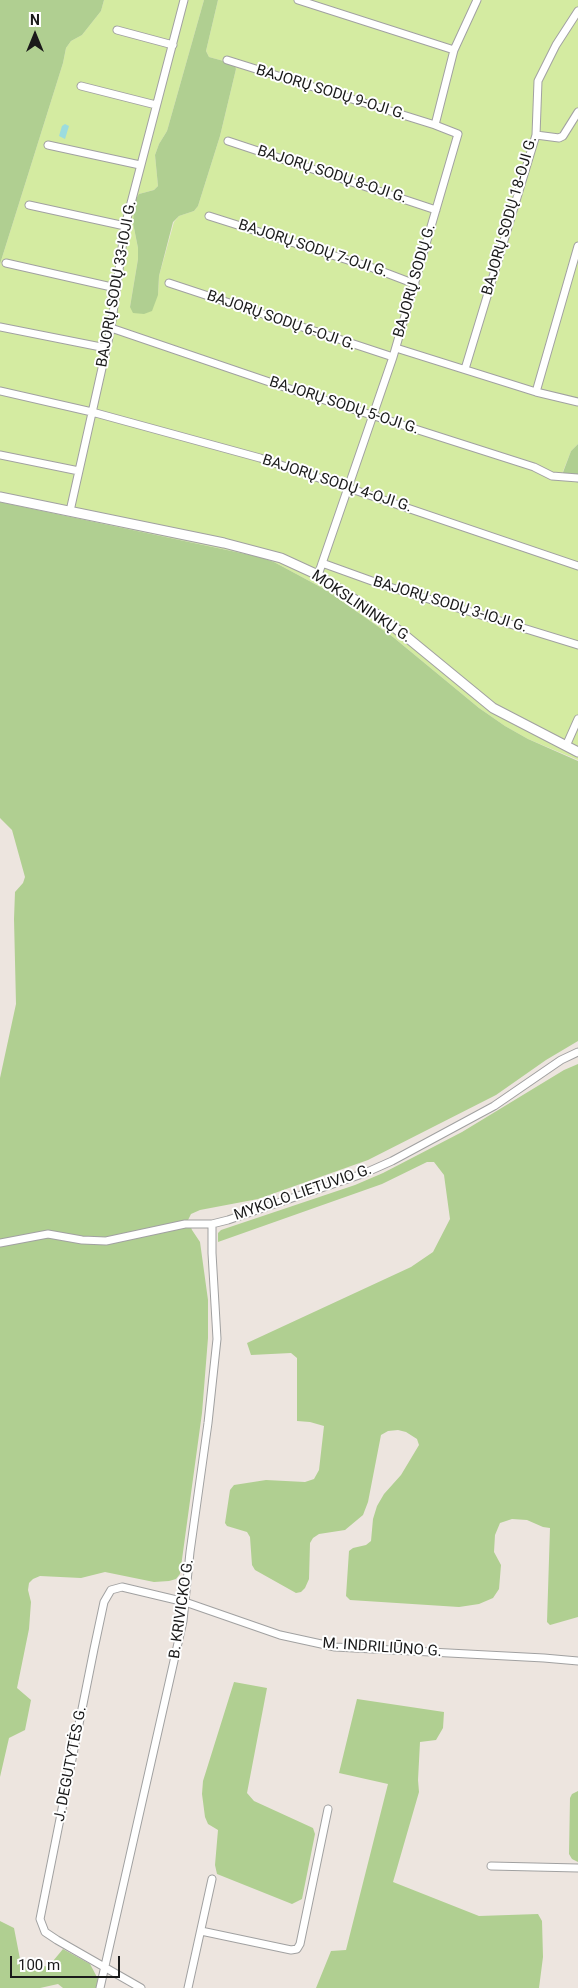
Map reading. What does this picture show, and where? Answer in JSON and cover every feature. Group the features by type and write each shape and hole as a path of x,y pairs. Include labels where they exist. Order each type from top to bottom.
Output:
{"street":[{"name":"BAJORŲ SODŲ 33-IOJI G.","path":"70,511 111,328 124,226 184,0"},
{"path":"298,0 454,50"},
{"path":"436,125 454,50 477,0"},
{"name":"BAJORŲ SODŲ 18-OJI G.","path":"465,369 536,134 538,81 540,74 578,11"},
{"path":"117,30 173,45"},
{"name":"BAJORŲ SODŲ 9-OJI G.","path":"227,60 436,125"},
{"path":"81,86 156,105"},
{"path":"536,134 559,138 563,136 578,112"},
{"name":"BAJORŲ SODŲ G.","path":"318,575 396,348 458,134 436,125"},
{"name":"BAJORŲ SODŲ 8-OJI G.","path":"228,141 436,210"},
{"path":"48,144 140,165"},
{"path":"29,205 124,226"},
{"name":"BAJORŲ SODŲ 7-OJI G.","path":"209,216 373,268 415,284"},
{"path":"536,392 578,246"},
{"path":"6,263 116,288"},
{"name":"BAJORŲ SODŲ 6-OJI G.","path":"169,283 393,357"},
{"path":"0,326 106,348"},
{"name":"BAJORŲ SODŲ 5-OJI G.","path":"111,328 287,388 534,467 552,476 578,478"},
{"path":"396,348 536,392 578,402"},
{"name":"BAJORŲ SODŲ 4-OJI G.","path":"0,391 92,412 260,458 578,566"},
{"path":"0,455 79,471"},
{"name":"MOKSLININKŲ G.","path":"0,497 266,553 318,575 404,634 493,708 578,752"},
{"name":"BAJORŲ SODŲ 3-IOJI G.","path":"322,563 383,585 578,645"},
{"path":"566,746 578,719"},
{"name":"MYKOLO LIETUVIO G.","path":"0,1243 48,1234 82,1240 106,1241 185,1224 212,1224 341,1182 392,1161 494,1106 561,1060 578,1052"},
{"name":"B. KRIVICKO G.","path":"100,1988 106,1969 172,1672 185,1602 216,1348 217,1322 211,1246 212,1224"},
{"name":"M. INDRILIŪNO G.","path":"107,1595 115,1588 122,1587 185,1602 280,1635 335,1647 578,1661"},
{"name":"J. DEGUTYTĖS G.","path":"106,1969 45,1932 41,1925 40,1912 94,1649 107,1595"},
{"path":"201,1931 291,1950 297,1949 300,1944 328,1809"},
{"path":"491,1866 578,1868"},
{"path":"188,1988 212,1879"},
{"path":"106,1969 141,1988"}],"green space":[{"path":"0,0 104,0 101,11 82,35 71,41 66,48 63,63 0,264"},
{"path":"104,0 204,0 167,131 155,155 158,186 154,190 139,194 133,223 138,248 138,259 130,307 158,295 159,276 174,222 179,216 194,211 198,206 220,136 236,69 231,63 209,57 206,51 218,0 578,0 578,444 571,451 562,474 578,483 578,760 528,739 505,726 479,708 393,637 326,590 274,562 260,557 0,502 0,264 63,63 66,48 71,41 82,35 101,11"},
{"path":"204,0 218,0 206,51 209,57 231,63 236,69 220,136 198,206 194,211 179,216 173,222 159,276 158,295 152,311 144,314 133,313 130,307 138,259 138,248 133,223 135,201 139,194 154,190 158,186 155,155 167,131"},
{"path":"578,444 578,483 562,475 571,451"},
{"path":"0,502 260,557 274,562 326,590 393,637 479,708 505,726 528,739 578,761 578,1041 546,1060 496,1095 368,1160 258,1199 200,1210 191,1214 188,1220 200,1242 208,1300 208,1338 202,1413 180,1574 176,1579 154,1582 105,1572 81,1578 40,1576 29,1583 28,1590 31,1602 29,1629 17,1688 31,1700 25,1730 9,1738 0,1777 0,1078 16,1004 15,892 23,883 25,877 12,830 0,818"},
{"path":"578,1064 578,1617 550,1625 547,1622 550,1528 527,1520 512,1519 500,1523 495,1535 494,1552 501,1565 499,1589 493,1598 479,1604 459,1607 350,1600 346,1596 349,1551 366,1545 371,1541 373,1519 377,1506 384,1494 401,1475 419,1445 417,1439 406,1432 398,1430 388,1431 381,1435 368,1502 363,1515 345,1530 319,1534 310,1543 309,1579 301,1592 296,1593 255,1570 252,1565 250,1537 247,1532 227,1526 225,1523 230,1490 234,1485 266,1480 305,1482 314,1479 319,1470 324,1426 297,1421 297,1358 291,1353 251,1355 247,1343 411,1267 433,1252 450,1219 444,1175 434,1162 427,1162 382,1184 218,1242 218,1233 221,1230 355,1185 383,1173 462,1132 564,1070"},
{"path":"234,1682 267,1688 247,1793 254,1801 313,1828 315,1834 302,1899 292,1904 217,1874 215,1865 218,1830 208,1824 205,1817 202,1794 203,1781"},
{"path":"357,1699 444,1712 443,1728 436,1740 420,1742 419,1792 393,1882 479,1916 538,1914 542,1921 543,1957 539,1988 316,1988 331,1951 346,1950 388,1784 339,1773"},
{"path":"578,1791 578,1862 572,1859 569,1854 570,1798 572,1794"},
{"path":"0,1921 14,1928 20,1959 48,1967 63,1949 90,1964 98,1979 96,1988 63,1988 58,1984 40,1988 0,1988"}],"water":[{"path":"65,124 69,126 65,139 59,136 62,126"}]}
